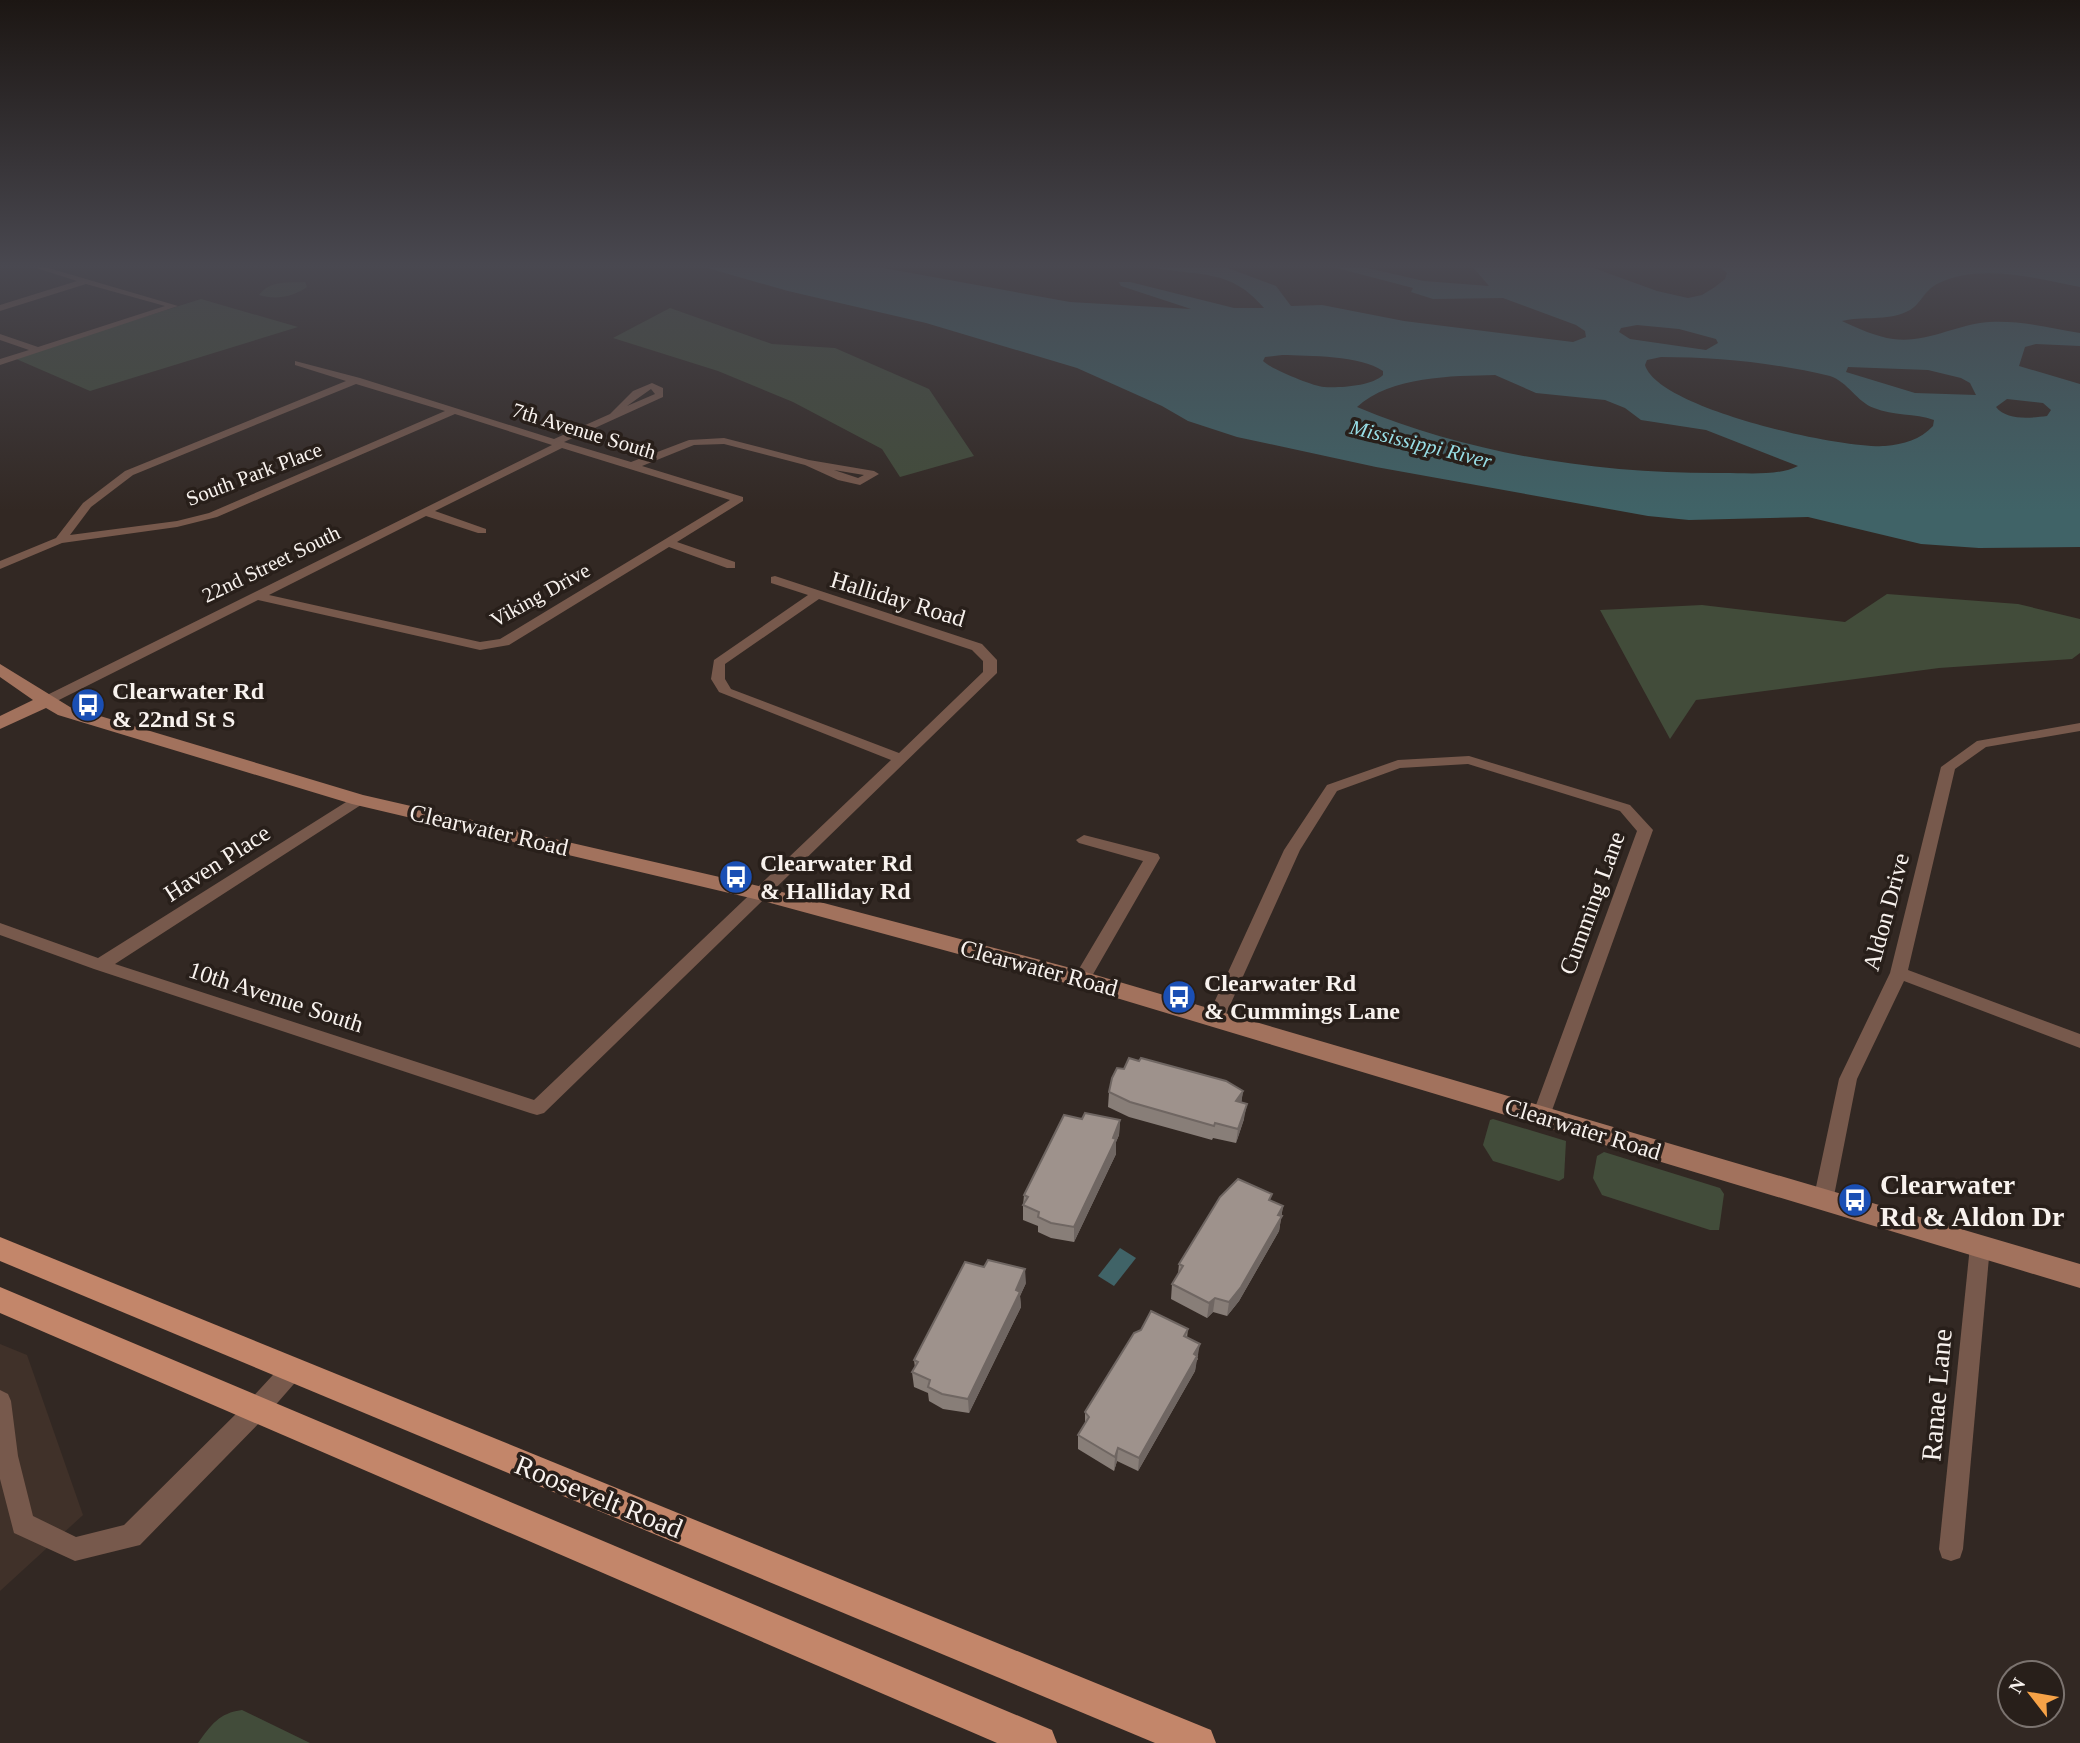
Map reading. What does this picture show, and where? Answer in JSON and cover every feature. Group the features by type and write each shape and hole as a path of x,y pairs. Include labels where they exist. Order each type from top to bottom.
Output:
{"main road":[{"name":"Roosevelt Road","path":"0,1250 1198,1743"},
{"name":"Roosevelt Road","path":"0,1300 1039,1743"}],"street":[{"path":"33,348 38,350"},
{"path":"0,362 43,348"},
{"name":"7th Avenue South","path":"298,363 739,499"},
{"path":"0,565 60,540 87,505 129,473 356,380"},
{"name":"South Park Place","path":"60,540 177,524 213,515 452,412"},
{"name":"22nd Street South","path":"0,723 426,512 615,414"},
{"path":"631,466 693,442 724,440 809,463 874,474 860,482 842,478 809,463"},
{"name":"Viking Drive","path":"257,596 480,646 504,642 739,499"},
{"path":"426,512 482,531"},
{"path":"670,543 731,565"},
{"path":"775,580 818,594"},
{"name":"Halliday Road","path":"537,1108 763,894 990,673 990,660 977,647 818,594 719,663 718,680 726,692 900,758"},
{"name":"Clearwater Road","path":"0,670 46,701 97,722 359,800 763,894 1082,979 2080,1276"},
{"name":"Aldon Drive","path":"1823,1201 1848,1079 1899,973 1948,767 1982,744 2080,727"},
{"name":"Cumming Lane","path":"1216,1018 1293,850 1332,788 1398,764 1469,760 1625,808 1645,830 1541,1116"},
{"name":"Haven Place","path":"100,965 359,800"},
{"path":"1082,979 1152,858 1084,840"},
{"name":"10th Avenue South","path":"0,929 100,965 537,1108"},
{"path":"1899,973 2080,1041"},
{"name":"Ranae Lane","path":"1951,1549 1980,1246"},
{"path":"0,1401 6,1456 23,1524 75,1549 131,1536 292,1370"}],"shaded area":[{"path":"0,1344 27,1355 83,1515 0,1591"}],"green space":[{"path":"45,348 229,348 90,391 14,358"},
{"path":"646,348 836,348 929,389 974,456 900,477 882,449 793,402 718,371"},
{"path":"1887,594 2018,604 2080,619 2080,653 2072,659 1939,668 1696,700 1670,739 1600,610 1702,605 1845,622"},
{"path":"1490,1120 1566,1141 1564,1178 1559,1181 1493,1161 1483,1145"},
{"path":"1604,1152 1720,1188 1724,1194 1719,1230 1710,1230 1602,1195 1593,1178 1597,1156"},
{"path":"242,1710 310,1743 198,1743 216,1721 227,1714"}],"water":[{"name":"Mississippi River","path":"1011,348 2025,348 2019,366 2080,384 2080,547 1979,548 1921,544 1808,517 1689,520 1648,516 1376,467 1237,437 1188,421 1162,406 1077,368","holes":["1265,357 1334,357 1373,366 1383,371 1383,375 1364,384 1324,387 1274,368 1263,361","1661,357 1767,364 1830,376 1868,405 1881,411 1934,420 1933,426 1923,435 1885,446 1831,441 1753,423 1682,397 1657,381 1645,365 1647,360","1848,367 1928,370 1961,378 1970,383 1976,395 1915,393 1846,372","1495,375 1536,393 1605,400 1625,408 1641,420 1706,430 1798,466 1772,473 1752,473 1631,470 1584,465 1445,438 1357,407 1387,389 1404,384 1460,376","2007,399 2043,403 2051,410 2047,416 2027,418 2006,415 1996,407"]},
{"path":"1120,1248 1136,1258 1114,1286 1098,1276"}],"building":[{"path":"1129,1058 1139,1061 1141,1058 1226,1081 1243,1091 1236,1101 1247,1104 1238,1129 1215,1123 1214,1126 1130,1102 1109,1092 1117,1068 1124,1069"},
{"path":"1085,1113 1120,1120 1113,1138 1116,1139 1074,1227 1051,1223 1038,1217 1039,1212 1023,1205 1028,1197 1024,1195 1064,1115 1082,1119"},
{"path":"1238,1179 1272,1194 1269,1200 1283,1206 1278,1215 1282,1216 1241,1287 1229,1302 1215,1298 1209,1303 1172,1284 1183,1266 1179,1264 1220,1197"},
{"path":"988,1260 1025,1269 1016,1290 1020,1292 968,1399 942,1394 928,1387 930,1380 912,1372 918,1362 914,1360 965,1262 984,1267"},
{"path":"1151,1311 1188,1329 1184,1336 1200,1344 1194,1354 1197,1356 1139,1458 1118,1448 1115,1457 1078,1435 1089,1417 1085,1412 1134,1333 1141,1330"}],"place":[{"name":"Clearwater Rd & 22nd St S","path":"88,705"},
{"name":"Clearwater Rd & Halliday Rd","path":"736,877"},
{"name":"Clearwater Rd & Cummings Lane","path":"1179,997"},
{"name":"Clearwater Rd & Aldon Dr","path":"1855,1200"}]}
